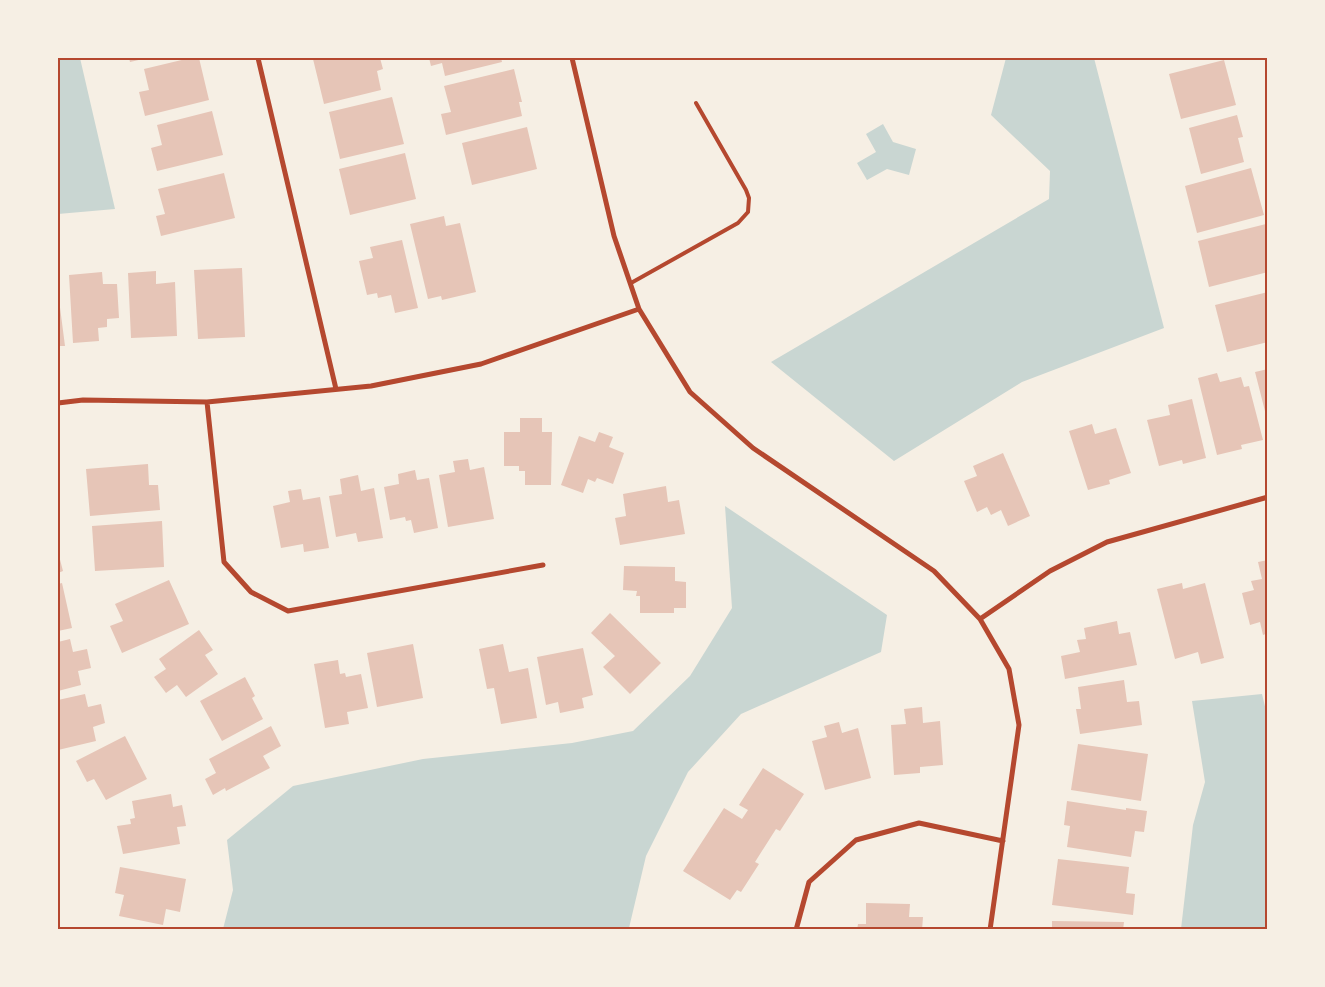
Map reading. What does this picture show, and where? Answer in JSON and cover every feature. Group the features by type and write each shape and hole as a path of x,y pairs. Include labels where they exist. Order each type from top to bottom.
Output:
{"street":[{"path":"258,58 336,389"},
{"path":"572,58 614,236 640,309 690,392 753,448 934,571 980,619 1009,669 1019,725 990,930"},
{"path":"58,403 83,400 207,402 371,386 481,364 640,309"},
{"path":"207,402 224,562 251,592 288,610 543,565"},
{"path":"980,619 1050,571 1107,542 1268,497"},
{"path":"796,930 809,882 856,840 919,823 1003,841"}],"lane":[{"path":"631,283 738,223 748,212 749,198 746,190 696,103"}],"shaded area":[{"path":"58,58 80,58 115,209 58,214"},
{"path":"1006,58 1094,58 1164,328 1022,382 894,461 771,362 1049,199 1050,171 991,115"},
{"path":"883,124 893,142 916,149 909,175 887,169 867,180 857,163 876,152 866,134"},
{"path":"725,506 887,615 881,652 741,714 688,772 646,856 629,928 625,930 223,929 233,890 227,840 293,786 423,759 572,743 633,731 690,676 732,608"},
{"path":"1262,694 1268,719 1267,929 1181,929 1193,825 1205,782 1192,701"}],"building":[{"path":"129,58 147,58 130,62"},
{"path":"190,58 199,58 209,100 145,116 139,92 149,90 144,69"},
{"path":"380,58 383,69 377,71 381,90 324,104 313,59"},
{"path":"429,58 501,58 502,62 445,76 442,63 431,66"},
{"path":"1224,60 1236,105 1181,119 1169,74"},
{"path":"514,69 522,102 519,102 522,116 446,135 441,114 451,112 444,86"},
{"path":"392,97 404,144 340,159 329,112"},
{"path":"212,111 223,155 157,171 151,148 162,145 157,125"},
{"path":"1237,115 1243,137 1238,138 1244,162 1201,174 1189,128"},
{"path":"527,127 537,169 472,185 462,143"},
{"path":"405,153 416,199 350,215 339,169"},
{"path":"1251,168 1264,215 1197,233 1185,186"},
{"path":"224,173 235,218 161,236 156,216 165,214 158,189"},
{"path":"444,216 446,226 460,223 476,292 442,300 441,296 428,299 410,224"},
{"path":"1266,224 1268,231 1268,272 1209,287 1198,241"},
{"path":"402,240 418,308 395,313 391,295 378,298 377,293 367,295 359,261 373,258 370,247"},
{"path":"242,268 245,337 198,339 194,270"},
{"path":"156,271 156,284 175,282 177,336 131,338 128,273"},
{"path":"102,272 103,284 117,284 119,318 107,319 107,327 98,328 99,341 73,343 69,275"},
{"path":"58,292 65,346 58,346"},
{"path":"1268,292 1268,342 1227,352 1215,305"},
{"path":"1268,369 1268,419 1267,419 1255,372"},
{"path":"1217,373 1220,382 1241,377 1244,387 1249,386 1263,440 1241,445 1242,449 1217,455 1198,378"},
{"path":"1192,399 1206,458 1183,464 1182,460 1159,466 1147,420 1170,415 1168,405"},
{"path":"520,418 542,418 542,432 552,432 551,485 525,485 525,471 519,471 519,466 504,466 504,432 520,432"},
{"path":"1092,424 1095,434 1116,428 1131,473 1109,480 1110,484 1088,490 1069,431"},
{"path":"599,432 613,437 609,447 624,453 613,484 597,478 595,482 588,479 583,493 561,485 579,436 595,442"},
{"path":"1003,453 1030,516 1008,526 1001,510 991,515 987,507 977,512 964,481 977,476 973,466"},
{"path":"468,459 470,470 484,467 494,519 448,527 439,475 455,472 453,461"},
{"path":"148,464 149,485 158,485 160,510 90,516 86,469"},
{"path":"415,470 417,480 429,478 438,528 414,533 411,520 406,521 405,517 390,520 384,487 399,484 398,474"},
{"path":"358,475 361,491 374,488 383,538 358,542 356,533 336,537 329,496 342,494 340,479"},
{"path":"666,486 668,502 679,500 685,534 620,545 615,518 626,516 623,494"},
{"path":"301,489 303,500 320,497 329,548 304,552 303,544 281,548 273,506 290,502 288,491"},
{"path":"162,521 164,567 95,571 92,526"},
{"path":"58,552 63,571 58,573"},
{"path":"1268,560 1268,633 1263,635 1260,622 1250,625 1242,593 1254,590 1251,581 1262,579 1258,562"},
{"path":"624,566 675,567 675,581 686,582 686,608 674,608 674,613 640,613 640,596 636,596 637,591 623,590"},
{"path":"169,580 189,624 122,653 110,626 123,621 115,604"},
{"path":"62,583 72,628 58,631 58,584"},
{"path":"1182,583 1183,589 1205,583 1224,658 1201,664 1198,652 1175,659 1157,589"},
{"path":"610,613 661,663 630,694 603,667 615,656 591,633"},
{"path":"1117,621 1119,634 1130,632 1137,665 1065,679 1061,656 1080,652 1077,640 1086,639 1084,628"},
{"path":"199,630 213,650 205,655 218,674 186,697 177,685 166,693 154,677 166,669 159,659"},
{"path":"70,639 73,652 87,649 91,668 78,671 81,685 58,691 58,642"},
{"path":"413,644 423,698 377,707 367,653"},
{"path":"503,644 509,672 528,668 537,718 501,724 494,688 487,689 479,649"},
{"path":"583,648 593,695 582,698 584,708 560,713 558,702 546,705 537,657"},
{"path":"338,660 340,674 345,673 346,677 361,674 368,708 347,712 349,724 325,728 314,664"},
{"path":"245,677 255,696 252,698 263,719 222,741 200,701"},
{"path":"1124,680 1127,702 1139,701 1142,725 1080,734 1076,709 1081,709 1078,687"},
{"path":"85,694 88,707 101,704 105,723 93,727 96,741 58,750 58,700"},
{"path":"922,707 923,723 940,721 943,765 920,767 920,773 894,775 891,725 906,724 904,709"},
{"path":"839,722 842,733 858,728 871,778 825,790 812,741 827,737 824,726"},
{"path":"271,726 281,746 263,756 270,768 226,791 225,788 213,795 205,779 216,773 209,759"},
{"path":"125,736 147,779 106,800 94,779 87,782 76,761"},
{"path":"1078,744 1148,754 1141,801 1071,790"},
{"path":"763,768 804,794 780,831 776,829 755,862 759,864 741,892 737,890 730,900 683,871 724,808 742,819 748,810 739,805"},
{"path":"171,794 173,807 182,805 186,826 177,827 180,844 123,854 117,826 131,824 130,819 135,818 132,801"},
{"path":"1067,801 1126,810 1126,808 1147,811 1144,832 1135,831 1131,857 1067,847 1070,826 1064,825"},
{"path":"1058,859 1129,867 1126,893 1135,894 1133,915 1052,905"},
{"path":"120,867 186,879 180,912 166,909 163,925 119,916 124,895 115,893"},
{"path":"866,903 910,904 909,917 923,917 922,930 857,930 858,924 866,924"},
{"path":"1052,921 1124,922 1123,930 1052,930"}]}
